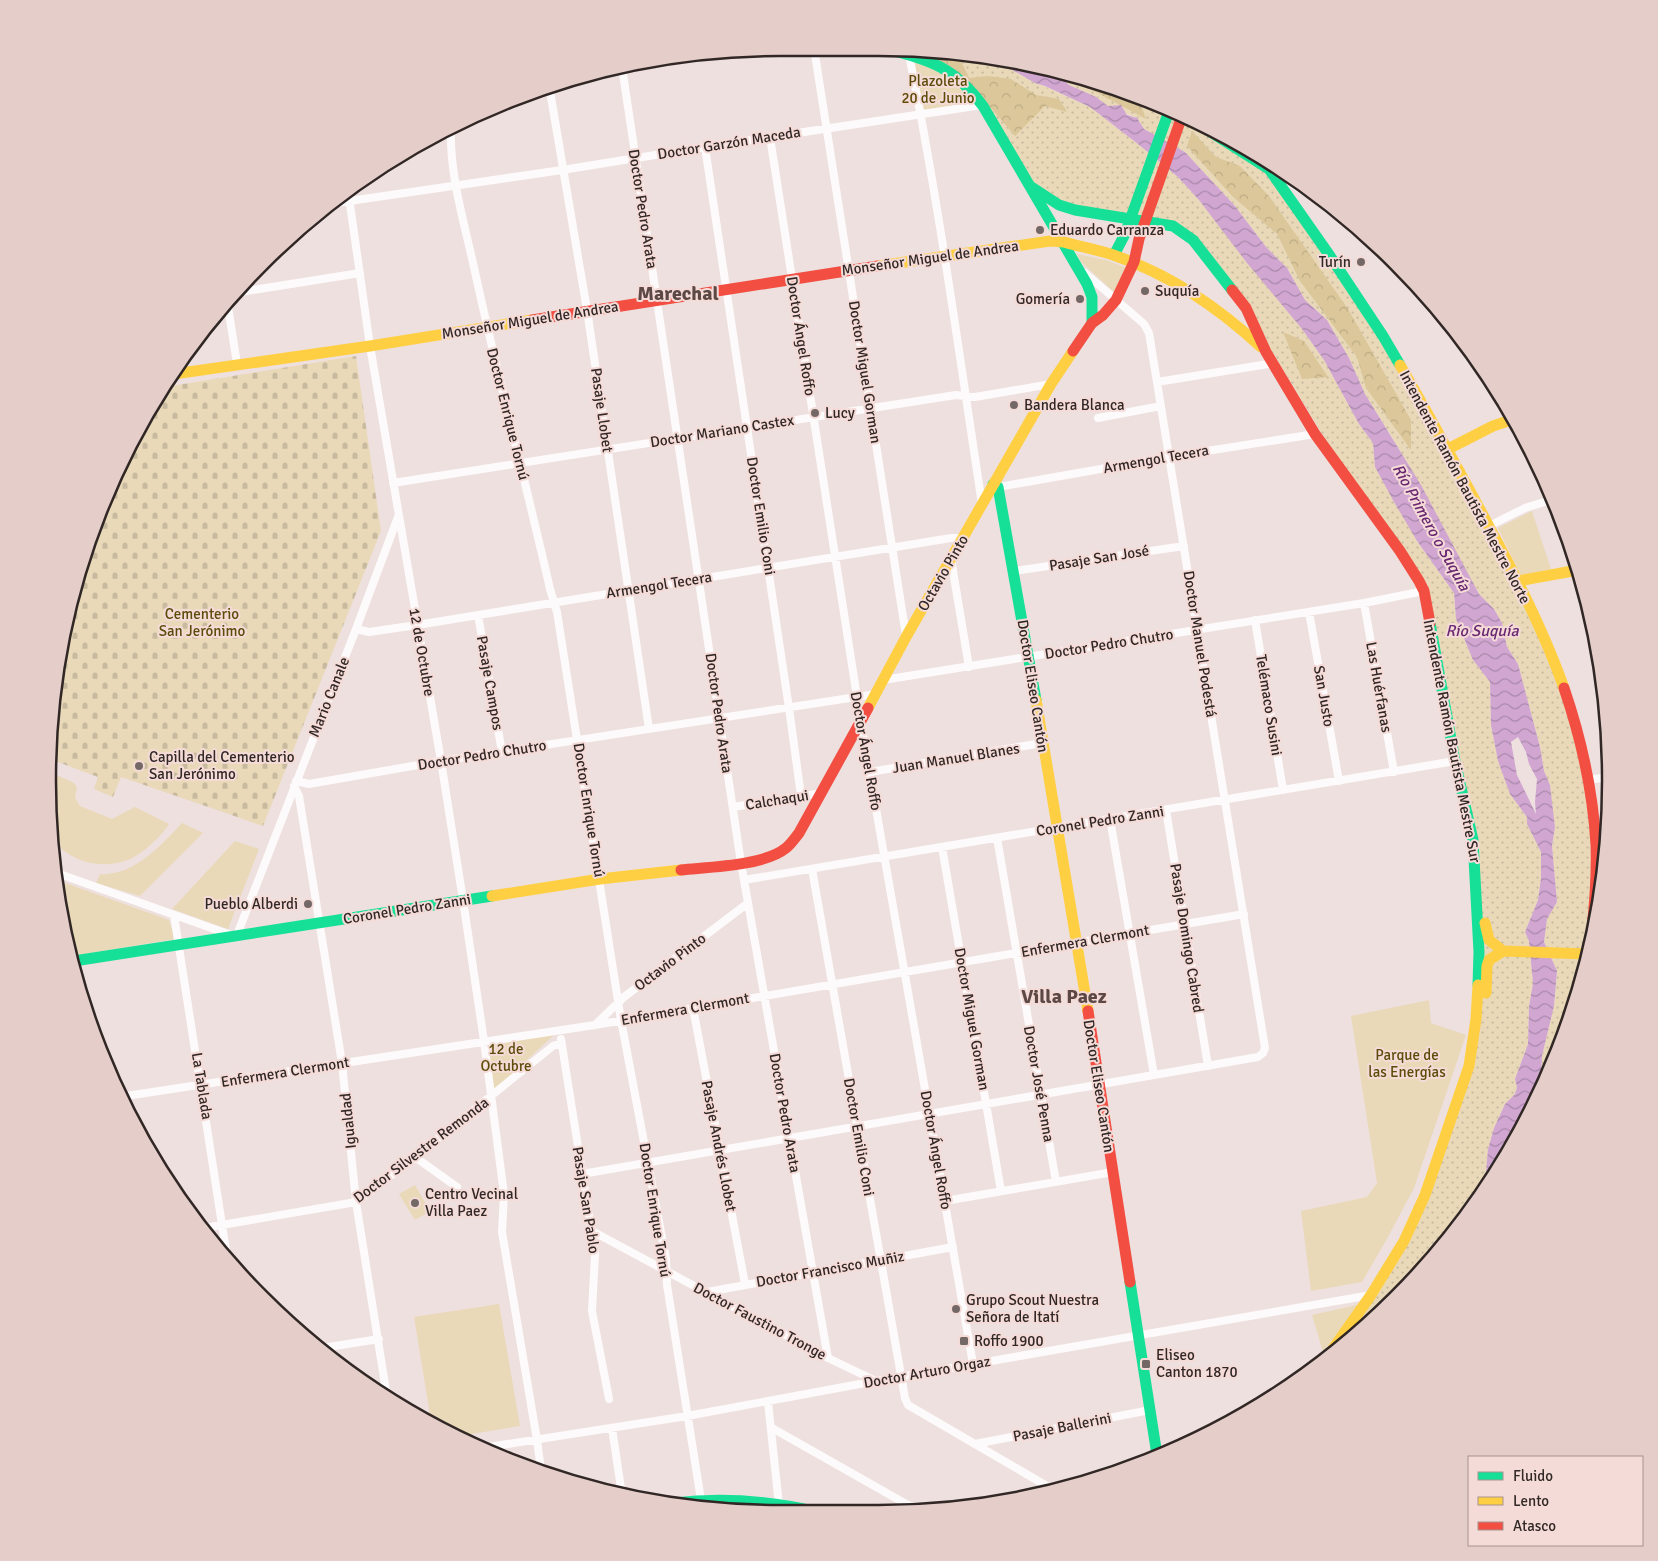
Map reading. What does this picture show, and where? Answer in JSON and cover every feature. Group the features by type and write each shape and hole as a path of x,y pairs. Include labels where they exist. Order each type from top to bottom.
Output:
{"main road":[{"name":"Intendente Ramón Bautista Mestre Sur","path":"917,58 956,75 966,84 982,105 1064,242 1114,255 1134,262 1159,275 1218,310 1244,330 1266,352 1315,434 1400,551 1424,591 1455,761 1471,828 1476,863 1479,952 1476,1019 1469,1066 1425,1195 1404,1241 1371,1295 1343,1335"},
{"path":"1114,255 1125,234 1167,116"},
{"name":"Octavio Pinto","path":"741,863 766,858 786,848 799,833 861,723 906,637 982,504 995,485 1051,384 1092,322 1103,315 1116,300 1134,262 1139,239 1181,123"},
{"name":"Intendente Ramón Bautista Mestre Norte","path":"1272,173 1377,326 1448,448 1540,626 1556,665 1571,710 1589,780 1596,846 1595,879"},
{"name":"Intendente Ramón Bautista Mestre Sur","path":"1030,186 1058,205 1075,210 1173,226 1182,232 1193,240 1246,308 1266,352"},
{"name":"Monseñor Miguel de Andrea","path":"182,373 370,346 587,310 945,255 1050,241 1064,242"},
{"path":"1064,242 1088,284 1092,297 1092,322"},
{"path":"1448,448 1507,421"},
{"name":"Doctor Eliseo Cantón","path":"995,485 1014,571 1099,1084 1156,1449"},
{"path":"1518,581 1570,571"},
{"path":"1452,741 1461,753 1483,850 1486,936 1489,942 1500,951 1580,954"},
{"name":"Coronel Pedro Zanni","path":"79,960 600,879 741,863"},
{"path":"1469,1066 1481,1034 1485,1008 1487,966 1489,960 1500,951"},
{"path":"701,1500 777,1505"}],"street":[{"name":"Doctor Miguel Gorman","path":"815,56 906,637"},
{"path":"909,57 945,255 982,504"},
{"name":"Doctor Pedro Arata","path":"623,74 741,863 828,1358"},
{"name":"Pasaje Llobet","path":"550,94 587,310 649,729"},
{"name":"Doctor Garzón Maceda","path":"346,202 982,105"},
{"name":"Doctor Enrique Tornú","path":"451,136 452,159 457,186 487,327 557,612 621,1020 666,1259 667,1285 701,1500"},
{"name":"Doctor Ángel Roffo","path":"770,137 861,723 973,1364"},
{"name":"Doctor Emilio Coni","path":"705,146 790,708 801,796"},
{"name":"12 de Octubre","path":"350,201 370,346 463,900 504,1194 502,1232 540,1463"},
{"name":"Doctor Manuel Podestá","path":"1076,265 1144,324 1149,333 1265,1048 1258,1057 1208,1066"},
{"path":"247,291 360,273"},
{"path":"229,312 237,364"},
{"path":"1157,382 1274,363"},
{"name":"Doctor Mariano Castex","path":"393,483 956,395 975,397 1051,384"},
{"path":"1098,418 1161,406"},
{"name":"Armengol Tecera","path":"995,485 1315,434"},
{"path":"1490,526 1525,508 1546,501"},
{"name":"Mario Canale","path":"235,936 356,629 398,515"},
{"name":"Armengol Tecera","path":"356,629 369,632 417,625 892,547 951,538 963,538"},
{"name":"Pasaje San José","path":"1014,571 1184,546"},
{"path":"951,559 969,666"},
{"name":"Doctor Pedro Chutro","path":"883,680 1364,603 1424,591"},
{"name":"Las Huérfanas","path":"1364,603 1394,772"},
{"name":"San Justo","path":"1309,612 1339,781"},
{"name":"Pasaje Campos","path":"478,615 502,752"},
{"name":"Telémaco Susini","path":"1255,620 1283,790"},
{"name":"Doctor Pedro Chutro","path":"295,784 309,784 441,761 876,694"},
{"name":"Juan Manuel Blanes","path":"870,772 1042,743"},
{"name":"Coronel Pedro Zanni","path":"744,880 1455,761"},
{"path":"1589,780 1602,778"},
{"name":"Igualdad","path":"295,784 300,796 321,922 342,1063 356,1202 386,1388"},
{"name":"Calchaqui","path":"733,807 822,793"},
{"name":"Pasaje Domingo Cabred","path":"1166,810 1208,1066"},
{"path":"1110,819 1154,1075"},
{"name":"Doctor José Penna","path":"997,838 1056,1182"},
{"name":"Doctor Miguel Gorman","path":"942,847 1001,1191"},
{"name":"Doctor Emilio Coni","path":"812,868 905,1398 908,1405 975,1444"},
{"path":"62,875 235,936"},
{"name":"Octavio Pinto","path":"595,1025 618,1002 748,903"},
{"name":"Enfermera Clermont","path":"129,1096 595,1025 1244,914"},
{"name":"La Tablada","path":"174,915 226,1246"},
{"name":"Pasaje Andrés Llobet","path":"693,1008 745,1284"},
{"name":"Pasaje San Pablo","path":"560,1030 592,1231 596,1267 592,1311 609,1399"},
{"name":"Doctor Silvestre Remonda","path":"211,1227 356,1202 553,1046 561,1042"},
{"path":"582,1174 1208,1066"},
{"path":"415,1157 457,1187"},
{"path":"945,1201 1113,1172"},
{"name":"Doctor Faustino Tronge","path":"592,1231 828,1358 876,1381"},
{"name":"Doctor Francisco Muñiz","path":"707,1292 953,1247"},
{"name":"Doctor Arturo Orgaz","path":"495,1446 687,1416 876,1381 1371,1295"},
{"path":"330,1347 379,1339"},
{"path":"768,1402 779,1505"},
{"name":"Pasaje Ballerini","path":"975,1444 1150,1410"},
{"path":"612,1428 621,1487"},
{"path":"772,1428 906,1504"},
{"path":"975,1444 1045,1485"}],"green space":[{"path":"920,58 960,61 969,78 988,76 1011,79 1036,95 1059,99 1067,112 1045,106 1015,136 968,81"},
{"path":"936,59 972,62 1010,68 1035,83 1090,107 1178,177 1199,200 1302,329 1324,360 1359,424 1373,443 1375,467 1417,541 1454,593 1456,619 1473,660 1490,682 1491,725 1498,761 1510,794 1527,817 1527,824 1541,852 1541,878 1538,900 1525,932 1529,941 1533,983 1529,1007 1528,1044 1515,1079 1517,1087 1515,1094 1505,1104 1494,1128 1488,1149 1486,1173 1452,1221 1422,1258 1390,1293 1341,1336 1404,1241 1475,1033 1475,863 1424,591 1363,501 1251,317 1182,232 1075,210 1030,186 982,105"},
{"name":"Plazoleta 20 de Junio","path":"914,60 947,74 976,102 924,110"},
{"path":"1065,81 1155,111 1240,153 1272,173 1377,326 1540,626 1589,780 1591,902 1577,968 1563,1013 1541,1070 1542,1056 1554,1006 1557,971 1544,942 1547,919 1557,902 1552,846 1555,827 1550,785 1544,771 1540,747 1518,664 1507,647 1502,623 1494,609 1479,594 1398,447 1365,394 1349,358 1327,320 1305,300 1287,268 1266,247 1235,206 1185,152 1144,129 1137,118 1108,106 1096,97 1069,85"},
{"path":"1090,89 1141,106 1146,119"},
{"path":"1192,131 1216,157 1240,166 1269,196 1348,309 1411,420 1411,450 1366,388 1357,357 1300,281 1277,234 1233,197 1187,146"},
{"path":"1077,254 1106,260 1127,268 1115,293 1081,262"},
{"path":"1283,332 1304,341 1328,377 1302,379"},
{"name":"Cementerio San Jerónimo","path":"356,356 381,531 263,826 121,777 113,797 94,789 98,777 57,762 62,686 70,639 81,593 111,503 153,418 173,386"},
{"path":"1532,511 1551,569 1521,576 1498,528"},
{"path":"56,775 74,783 77,787 75,798 80,806 112,819 135,807 169,824 139,854 118,863 97,864 87,862 77,859 60,848"},
{"path":"182,823 203,833 140,896 96,883 100,874 112,874 124,870 146,858"},
{"path":"235,841 259,849 228,929 172,909"},
{"path":"63,882 169,920 175,939 78,955"},
{"name":"Parque de las Energías","path":"1429,1000 1431,1023 1466,1035 1414,1188 1362,1282 1311,1291 1301,1211 1367,1197 1377,1183 1351,1016"},
{"name":"12 de Octubre","path":"555,1034 494,1090 487,1044"},
{"name":"Centro Vecinal Villa Paez","path":"415,1185 430,1211 415,1220 399,1194"},
{"path":"499,1304 520,1426 469,1434 430,1414 414,1317"},
{"path":"1361,1304 1323,1351 1312,1315"}],"water":[{"name":"Río Suquía","path":"1010,68 1065,81 1069,85 1096,97 1108,106 1121,105 1127,115 1137,118 1144,129 1185,152 1235,206 1266,247 1287,268 1305,300 1327,320 1349,358 1365,394 1421,485 1479,594 1494,609 1502,623 1507,647 1518,664 1540,747 1544,771 1550,785 1555,827 1552,846 1557,902 1547,919 1544,942 1557,971 1554,1006 1542,1056 1541,1070 1505,1143 1486,1173 1488,1149 1494,1128 1505,1104 1515,1094 1517,1087 1515,1079 1528,1044 1529,1007 1533,983 1529,941 1525,932 1538,900 1541,878 1541,852 1527,824 1527,817 1510,794 1498,761 1491,725 1490,682 1473,660 1456,619 1454,593 1417,541 1394,502 1375,467 1373,443 1359,424 1324,360 1302,329 1247,263 1199,200 1178,177 1090,107 1035,83","holes":["1518,737 1526,752 1529,764 1537,779 1536,814 1517,775 1511,742"]}],"traffic: fast":[{"path":"919,58 952,74 962,82 983,106 1087,284 1092,297 1092,323"},
{"path":"1114,255 1125,234 1167,117"},
{"path":"1272,173 1330,256 1400,365"},
{"path":"1030,186 1059,205 1075,210 1173,226 1193,240 1232,290"},
{"path":"993,484 998,487 1036,700"},
{"path":"1430,623 1455,761 1473,840 1479,952 1478,985"},
{"path":"79,960 492,896"},
{"path":"1130,1282 1156,1449"},
{"path":"703,1500 746,1501 782,1505"}],"traffic: slow":[{"path":"878,266 1050,241 1064,242"},
{"path":"1064,242 1116,256 1175,283 1211,306 1261,347"},
{"path":"182,373 370,346 532,320"},
{"path":"868,708 906,637 1051,384 1073,351"},
{"path":"1400,365 1512,570 1540,628 1564,688"},
{"path":"1448,449 1493,426 1507,421"},
{"path":"1518,581 1570,571"},
{"path":"1036,700 1088,1011"},
{"path":"492,896 600,879 681,870"},
{"path":"1485,923 1489,940 1503,951"},
{"path":"1503,951 1580,954"},
{"path":"1486,993 1489,960 1503,951"},
{"path":"1343,1335 1371,1295 1404,1241 1425,1195 1469,1066 1476,1019 1478,985"}],"traffic: jam":[{"path":"1073,351 1092,323 1103,315 1116,300 1134,262 1139,239 1180,123"},
{"path":"532,320 878,266"},
{"path":"1232,290 1246,308 1266,352 1315,434 1400,551 1419,581 1424,591 1430,623"},
{"path":"1564,688 1576,726 1592,805 1596,845 1596,877"},
{"path":"681,870 750,862 764,859 786,848 799,833 868,708"},
{"path":"1088,1011 1130,1282"}],"place":[{"name":"Eduardo Carranza","path":"1040,230"},
{"name":"Turín","path":"1361,262"},
{"name":"Suquía","path":"1145,291"},
{"name":"Gomería","path":"1080,299"},
{"name":"Bandera Blanca","path":"1014,405"},
{"name":"Lucy","path":"815,413"},
{"name":"Capilla del Cementerio San Jerónimo","path":"139,766"},
{"name":"Pueblo Alberdi","path":"308,904"},
{"name":"Centro Vecinal Villa Paez","path":"415,1203"},
{"name":"Grupo Scout Nuestra Señora de Itatí","path":"956,1309"},
{"name":"Roffo 1900","path":"964,1341"},
{"name":"Eliseo Canton 1870","path":"1146,1364"}],"district":[{"name":"Marechal","path":"678,293"},
{"name":"Villa Paez","path":"1064,996"}],"water label":[{"name":"Río Primero o Suquía","path":"1432,527"}]}
